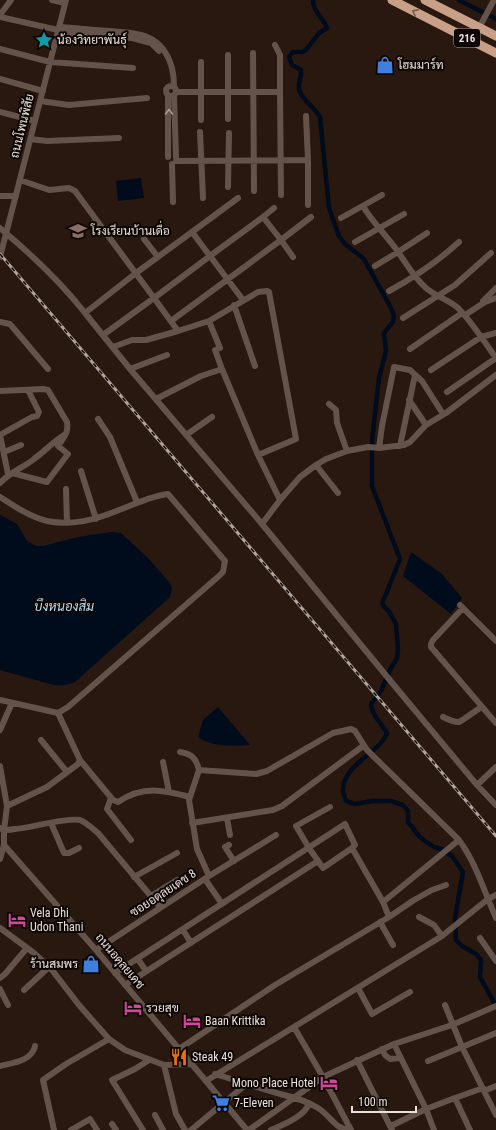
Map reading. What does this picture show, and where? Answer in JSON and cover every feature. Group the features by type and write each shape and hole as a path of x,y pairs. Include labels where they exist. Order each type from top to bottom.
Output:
{"highway":[{"name":"216","path":"392,0 496,53"},
{"name":"216","path":"425,0 496,36"}],"street":[{"path":"11,0 0,16 58,30 137,34 151,38 162,48 170,61 174,73 169,126 168,162 308,160"},
{"path":"52,0 66,2"},
{"path":"479,28 494,0"},
{"name":"ถนนโพนพิสัย","path":"0,257 66,2"},
{"path":"275,45 280,55 281,195"},
{"path":"0,49 50,62 133,68"},
{"path":"254,54 254,190"},
{"path":"228,55 228,119"},
{"path":"201,62 201,120"},
{"path":"0,79 43,91"},
{"path":"173,91 280,92"},
{"path":"173,91 176,126 173,202"},
{"path":"40,101 69,105 147,98"},
{"path":"0,112 35,122"},
{"path":"306,116 308,205"},
{"path":"169,126 176,126"},
{"path":"200,132 203,198"},
{"path":"228,187 229,133"},
{"path":"30,139 47,141 119,138"},
{"path":"20,180 49,190 69,188 75,191 178,331"},
{"path":"341,218 382,195"},
{"path":"0,196 16,196"},
{"path":"86,312 238,198"},
{"path":"363,206 425,288 458,308 496,358 447,392"},
{"path":"103,335 274,208"},
{"path":"355,242 404,214"},
{"path":"263,217 293,257"},
{"path":"171,322 311,217"},
{"path":"0,228 47,269 67,289 130,369 262,524 392,684 477,784 496,804"},
{"path":"192,232 243,300"},
{"path":"375,266 426,233"},
{"path":"144,238 158,257"},
{"path":"389,291 416,277 441,259 459,242"},
{"path":"403,318 455,285 491,253"},
{"path":"480,305 496,288"},
{"path":"113,347 132,340 146,340 210,321 234,305 258,292 269,292 296,439 258,455"},
{"path":"410,349 463,314 489,300 496,298"},
{"path":"234,305 255,366"},
{"path":"210,321 220,348 215,350 222,369 258,455 280,500"},
{"path":"0,322 10,324 48,369"},
{"path":"431,370 481,337 496,333"},
{"path":"130,369 167,355"},
{"path":"375,447 382,426 394,366 410,370 422,381 443,414"},
{"path":"156,399 201,376 222,369"},
{"path":"400,446 415,375"},
{"path":"262,524 293,484 316,465 326,459 347,451 375,447 400,446 410,442 426,425 496,376"},
{"path":"10,474 0,434 32,417 37,416 39,412 28,390"},
{"path":"0,391 48,390 67,422 67,433 58,446 68,454 47,482 10,474"},
{"path":"409,400 426,425"},
{"path":"329,404 336,410 337,423 347,451"},
{"path":"186,435 212,417"},
{"path":"98,419 110,437 137,502"},
{"path":"0,483 10,474 34,459 55,440 67,433"},
{"path":"4,452 21,445"},
{"path":"316,465 338,493"},
{"path":"81,471 96,519"},
{"path":"66,489 67,523"},
{"path":"0,497 28,514 46,521 70,524 96,519 137,502 168,494 225,561 223,572 68,707 58,713 0,700"},
{"path":"495,720 482,707 431,645 433,640 461,606 496,641"},
{"path":"0,730 12,703"},
{"path":"442,717 458,722 482,707"},
{"path":"58,713 80,760 113,800 118,802 127,796 150,790 169,792 190,797"},
{"path":"180,752 194,757 197,761 199,770 256,774 267,771 333,733 351,729 355,731 365,748 459,840 469,854 496,918"},
{"path":"41,740 67,772"},
{"path":"192,823 273,810 282,806 365,748"},
{"path":"7,806 47,787 80,760"},
{"path":"163,762 169,792"},
{"path":"0,766 7,806 2,830 4,844 0,859"},
{"path":"477,784 496,767"},
{"name":"ซอยอดุลยเดช 8","path":"96,950 207,877 197,849 189,800 199,770"},
{"path":"111,798 107,809 131,840"},
{"path":"116,973 183,930 222,904 309,848 345,824 355,845 352,848 323,868 309,848 296,826 330,807"},
{"path":"227,818 230,835"},
{"path":"2,830 26,828 70,819 80,820 89,825 98,833 134,878 160,907"},
{"path":"52,823 64,853 69,853 79,848"},
{"path":"222,904 207,877 276,835"},
{"path":"383,902 459,840"},
{"name":"ถนนอดุลยเดช","path":"4,844 116,973 248,1130"},
{"path":"229,845 225,847 234,861"},
{"path":"352,848 383,902 389,917"},
{"path":"134,878 177,852"},
{"path":"125,985 318,861"},
{"path":"151,896 177,880"},
{"path":"179,1049 275,985 432,890 446,885"},
{"path":"206,1080 442,936 496,894"},
{"path":"419,917 434,925 442,936"},
{"path":"380,922 393,945"},
{"path":"0,928 49,967 80,1007 109,1039 125,1050 164,1065 192,1064"},
{"path":"183,930 191,943"},
{"path":"480,938 496,961"},
{"path":"0,978 27,948"},
{"path":"138,959 146,971"},
{"path":"24,990 49,967"},
{"path":"358,988 372,1014 410,992"},
{"path":"0,989 8,1005"},
{"path":"445,1005 452,1026 496,1115"},
{"path":"248,1130 323,1077 357,1060 394,1044 452,1026 494,1007"},
{"path":"294,1027 351,1130"},
{"path":"428,1061 496,1033"},
{"path":"54,1130 43,1080 66,1064 109,1039"},
{"path":"394,1044 426,1109 434,1130"},
{"path":"0,1066 27,1058 34,1052 35,1046"},
{"path":"382,1049 390,1060 400,1058"},
{"path":"143,1130 112,1080 135,1069 149,1060"},
{"path":"357,1060 391,1128 426,1109 455,1098 496,1086"},
{"path":"164,1065 176,1114 185,1130"},
{"path":"215,1074 294,1097 309,1103 319,1108 338,1127 351,1130"},
{"path":"191,1130 244,1086"},
{"path":"455,1098 470,1130"},
{"path":"271,1130 299,1115 306,1110 309,1103"},
{"path":"155,1115 163,1130"},
{"path":"71,1130 90,1119 97,1130"},
{"path":"112,1124 116,1130"}],"water":[{"path":"141,178 144,198 118,201 116,181"},
{"name":"บึงหนองสิม","path":"0,515 17,524 27,541 36,546 43,546 78,537 112,532 121,533 148,558 170,583 172,588 170,597 75,682 66,685 53,685 0,670"},
{"path":"411,552 442,574 462,598 451,614 403,576"},
{"path":"218,707 250,745 230,746 209,743 198,737 203,720"}],"waterway":[{"path":"313,0 316,11 327,28 319,33 306,50 302,52 293,52 289,57 292,65 301,70 299,89 303,97 320,117 329,208 339,236 344,243 364,259 394,316 393,322 384,333 386,351 379,378 372,441 372,486 400,559 382,604 390,613 396,624 398,649 397,658 381,691 371,704 371,708 387,733 377,747 349,773 345,780 343,792 346,801 355,804 372,801 391,801 403,805 408,811 408,822 419,836 434,847 441,849 452,856 463,872 455,918 456,940 462,946 476,954 481,960 480,977 496,1006"},
{"path":"459,0 496,19"}],"railway":[{"path":"0,254 496,836"}],"place":[{"name":"น้องวิทยาพันธุ์","path":"44,40"},
{"name":"โฮมมาร์ท","path":"385,65"},
{"name":"โรงเรียนบ้านเดื่อ","path":"78,231"},
{"name":"Vela Dhi Udon Thani","path":"17,920"},
{"name":"ร้านสมพร","path":"91,964"},
{"name":"รวยสุข","path":"133,1008"},
{"name":"Baan Krittika","path":"192,1021"},
{"name":"Steak 49","path":"179,1057"},
{"name":"Mono Place Hotel","path":"329,1083"},
{"name":"7-Eleven","path":"221,1103"}]}
